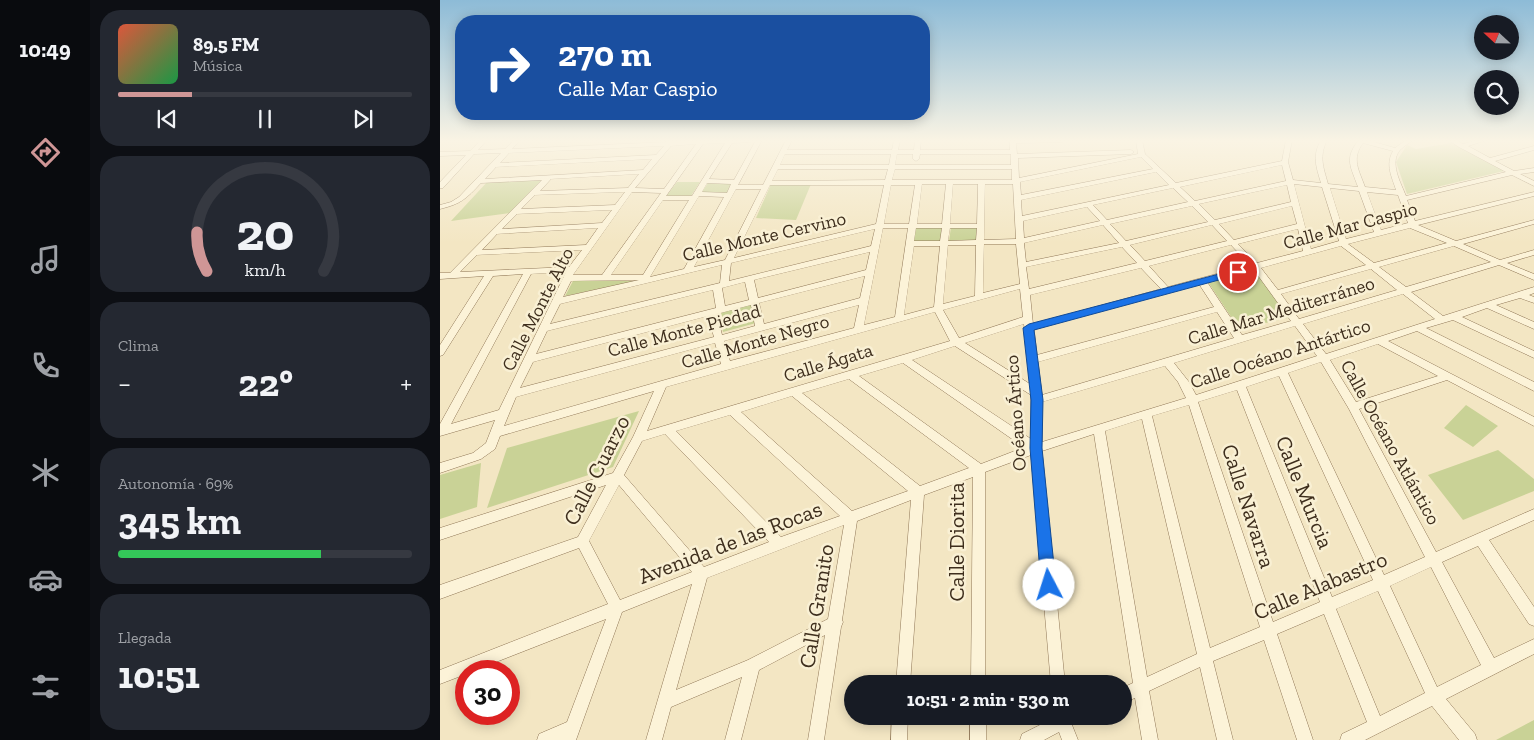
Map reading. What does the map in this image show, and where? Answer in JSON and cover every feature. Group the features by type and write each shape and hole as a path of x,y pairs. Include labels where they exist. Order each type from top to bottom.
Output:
{"street":[{"path":"440,186 451,175"},
{"path":"440,206 456,203 485,175"},
{"path":"479,181 596,175"},
{"name":"Calle Monte Alto","path":"440,468 482,454 491,446 503,413 572,269 643,175"},
{"path":"606,277 678,175"},
{"path":"556,302 644,279 709,175"},
{"path":"688,270 740,175"},
{"path":"726,366 716,312 721,286 727,263 773,175"},
{"path":"858,331 889,175"},
{"name":"Océano Ártico","path":"1016,175 1022,265 1036,396 1036,448 1057,675"},
{"path":"705,182 768,185 982,182 1016,181 1044,175"},
{"path":"1018,198 1134,175"},
{"name":"Calle Océano Atlántico","path":"1162,175 1256,267 1323,357 1353,407 1490,666"},
{"path":"1020,219 1228,175"},
{"path":"1289,175 1308,253"},
{"path":"1322,175 1324,186 1344,244 1371,267 1442,320"},
{"path":"1356,175 1378,233"},
{"path":"1395,175 1413,226 1534,277"},
{"path":"910,244 1021,242 1291,182 1361,189 1402,196 1503,175"},
{"path":"1517,175 1534,184"},
{"path":"452,275 549,177"},
{"path":"900,319 919,182"},
{"path":"950,182 938,309 956,342 1036,396"},
{"path":"980,296 982,182"},
{"path":"532,193 630,190 696,196 729,195"},
{"name":"Calle Mar Caspio","path":"1028,323 1202,282 1378,233 1413,226 1534,194"},
{"path":"1022,265 1124,244 1295,203"},
{"path":"1089,205 1166,290"},
{"path":"514,212 618,207"},
{"path":"1276,293 1534,222"},
{"path":"494,232 604,225"},
{"name":"Calle Monte Cervino","path":"644,279 727,263 879,226 981,226"},
{"name":"Calle Monte Negro","path":"496,432 980,296 1025,289 1143,265 1300,226"},
{"path":"473,253 588,247"},
{"path":"543,329 875,248"},
{"name":"Calle Mar Mediterráneo","path":"1036,396 1167,362 1239,338 1534,252"},
{"path":"440,276 572,269"},
{"path":"441,431 528,272"},
{"path":"528,360 870,272"},
{"path":"440,353 490,274"},
{"path":"567,278 606,277 644,279"},
{"path":"749,279 760,327"},
{"path":"1202,282 1239,338"},
{"name":"Calle Océano Antártico","path":"1036,448 1240,385 1534,290"},
{"path":"1519,294 1534,300"},
{"name":"Calle Monte Piedad","path":"512,394 865,300"},
{"path":"1488,305 1534,326"},
{"path":"1032,360 1219,309"},
{"path":"1453,316 1534,355"},
{"name":"Calle Ágata","path":"638,438 956,342 1028,323"},
{"path":"1418,328 1534,387"},
{"path":"1379,340 1534,422"},
{"path":"904,359 1036,448"},
{"name":"Calle Navarra","path":"1167,362 1188,386 1193,399 1195,411 1305,740"},
{"path":"1282,371 1434,696 1469,740"},
{"name":"Calle Diorita","path":"851,375 979,469 978,675"},
{"path":"1353,407 1448,376"},
{"name":"Calle Murcia","path":"1240,385 1376,726"},
{"name":"Calle Cuarzo","path":"617,608 582,541 638,438 661,386"},
{"path":"794,392 918,492 904,675"},
{"path":"732,410 851,518"},
{"path":"441,431 503,413"},
{"path":"1146,414 1225,740"},
{"path":"1099,429 1150,740"},
{"path":"668,430 779,544"},
{"name":"Avenida de las Rocas","path":"440,677 779,544 1036,448"},
{"path":"440,534 618,476 702,574 667,701 654,740"},
{"name":"Calle Granito","path":"816,740 851,518"},
{"name":"Calle Alabastro","path":"1132,692 1206,657 1327,605 1382,584 1481,538 1532,519"},
{"path":"1481,538 1534,619"},
{"path":"440,592 582,541"},
{"path":"545,740 571,733 617,608"},
{"path":"667,701 752,665 836,622"},
{"path":"1348,740 1490,666 1534,646"},
{"path":"733,740 752,665"},
{"path":"899,740 900,725"},
{"path":"978,725 978,740"},
{"path":"1028,740 1053,725"},
{"path":"1067,725 1070,740"}],"green space":[{"path":"1400,175 1489,175 1407,194"},
{"path":"543,179 510,213 451,221 489,180"},
{"path":"677,182 700,182 691,196 666,196"},
{"path":"708,183 733,183 727,194 701,193"},
{"path":"771,184 811,184 796,220 756,218"},
{"path":"951,227 978,227 979,240 949,241"},
{"path":"914,228 942,228 942,241 913,242"},
{"path":"1254,269 1292,317 1239,329 1208,282"},
{"path":"573,281 638,281 565,296"},
{"path":"752,304 756,323 723,332 719,312"},
{"path":"1466,405 1498,426 1473,447 1444,428"},
{"path":"639,411 613,467 487,508 507,448"},
{"path":"1498,450 1534,479 1534,491 1463,520 1428,475"},
{"path":"481,463 477,507 440,519 440,475"},
{"path":"1534,720 1534,740 1496,740"}],"route":[{"path":"1049,585 1036,448 1037,400 1029,328 1238,272"}]}
